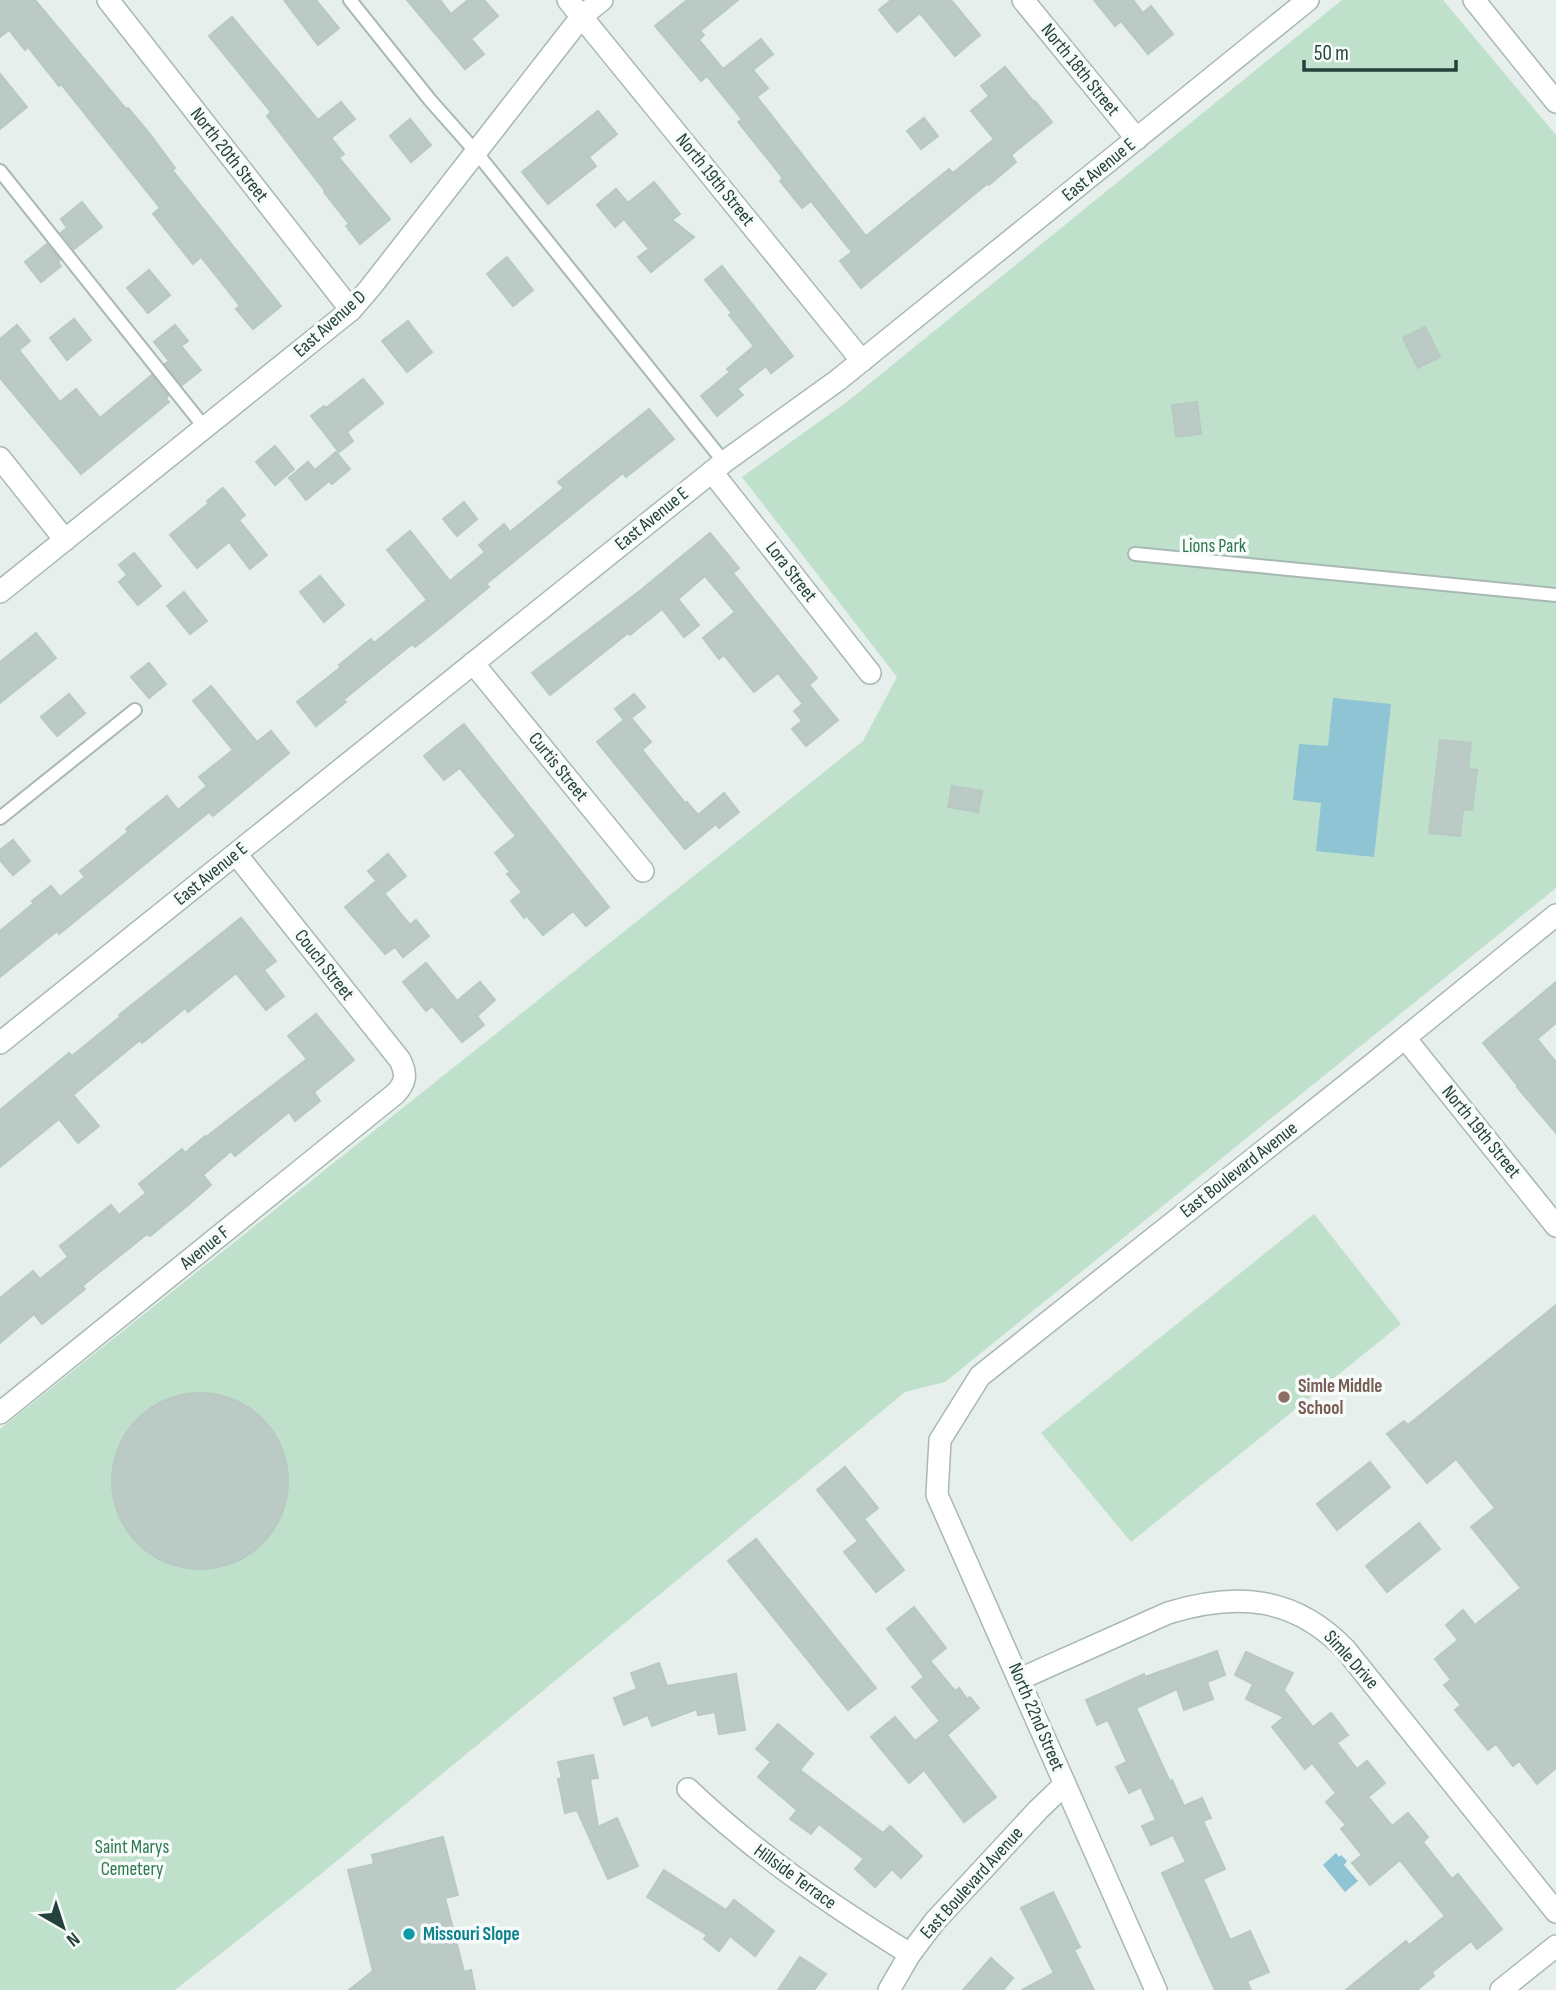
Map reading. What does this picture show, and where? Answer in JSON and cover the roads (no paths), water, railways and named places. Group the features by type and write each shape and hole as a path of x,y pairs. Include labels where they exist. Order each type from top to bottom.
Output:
{"street":[{"name":"North 20th Street","path":"108,0 351,310"},
{"name":"East Avenue D","path":"0,592 351,310 476,152 575,8 602,0"},
{"name":"North 18th Street","path":"1023,0 1137,139"},
{"name":"East Avenue E","path":"0,1043 718,467 862,361 1308,0"},
{"path":"1474,0 1556,102"},
{"name":"North 19th Street","path":"575,8 862,361"},
{"path":"0,458 65,540"},
{"name":"Lora Street","path":"718,467 870,673"},
{"name":"Curtis Street","path":"473,663 643,871"},
{"name":"Couch Street","path":"236,854 400,1060 405,1079"},
{"name":"East Boulevard Avenue","path":"940,1440 980,1376 1556,915"},
{"name":"North 19th Street","path":"1405,1038 1556,1226"},
{"name":"Avenue F","path":"0,1413 395,1094 405,1079"},
{"name":"North 22nd Street","path":"940,1440 937,1496 1156,1990"},
{"name":"Simle Drive","path":"1020,1679 1168,1613 1192,1606 1234,1600 1254,1601 1288,1611 1319,1626 1345,1649 1556,1912"},
{"name":"East Boulevard Avenue","path":"889,1990 910,1954 950,1904 1065,1784"},
{"name":"Hillside Terrace","path":"688,1789 783,1871 910,1954"},
{"path":"1501,1990 1556,1946"}],"lane":[{"path":"350,0 435,106 476,152 718,467"},
{"path":"0,171 205,428"},
{"path":"1135,554 1556,595"},
{"path":"0,818 135,710"}],"water":[{"path":"1333,698 1391,704 1374,857 1316,851 1321,803 1293,800 1299,744 1328,746"},
{"path":"1336,1853 1347,1861 1344,1865 1358,1881 1345,1892 1323,1865"}],"place":[{"name":"Simle Middle School","path":"1284,1397"},
{"name":"Missouri Slope","path":"409,1934"}],"park label":[{"name":"Lions Park","path":"1214,546"},
{"name":"Saint Marys Cemetery","path":"132,1858"}]}
